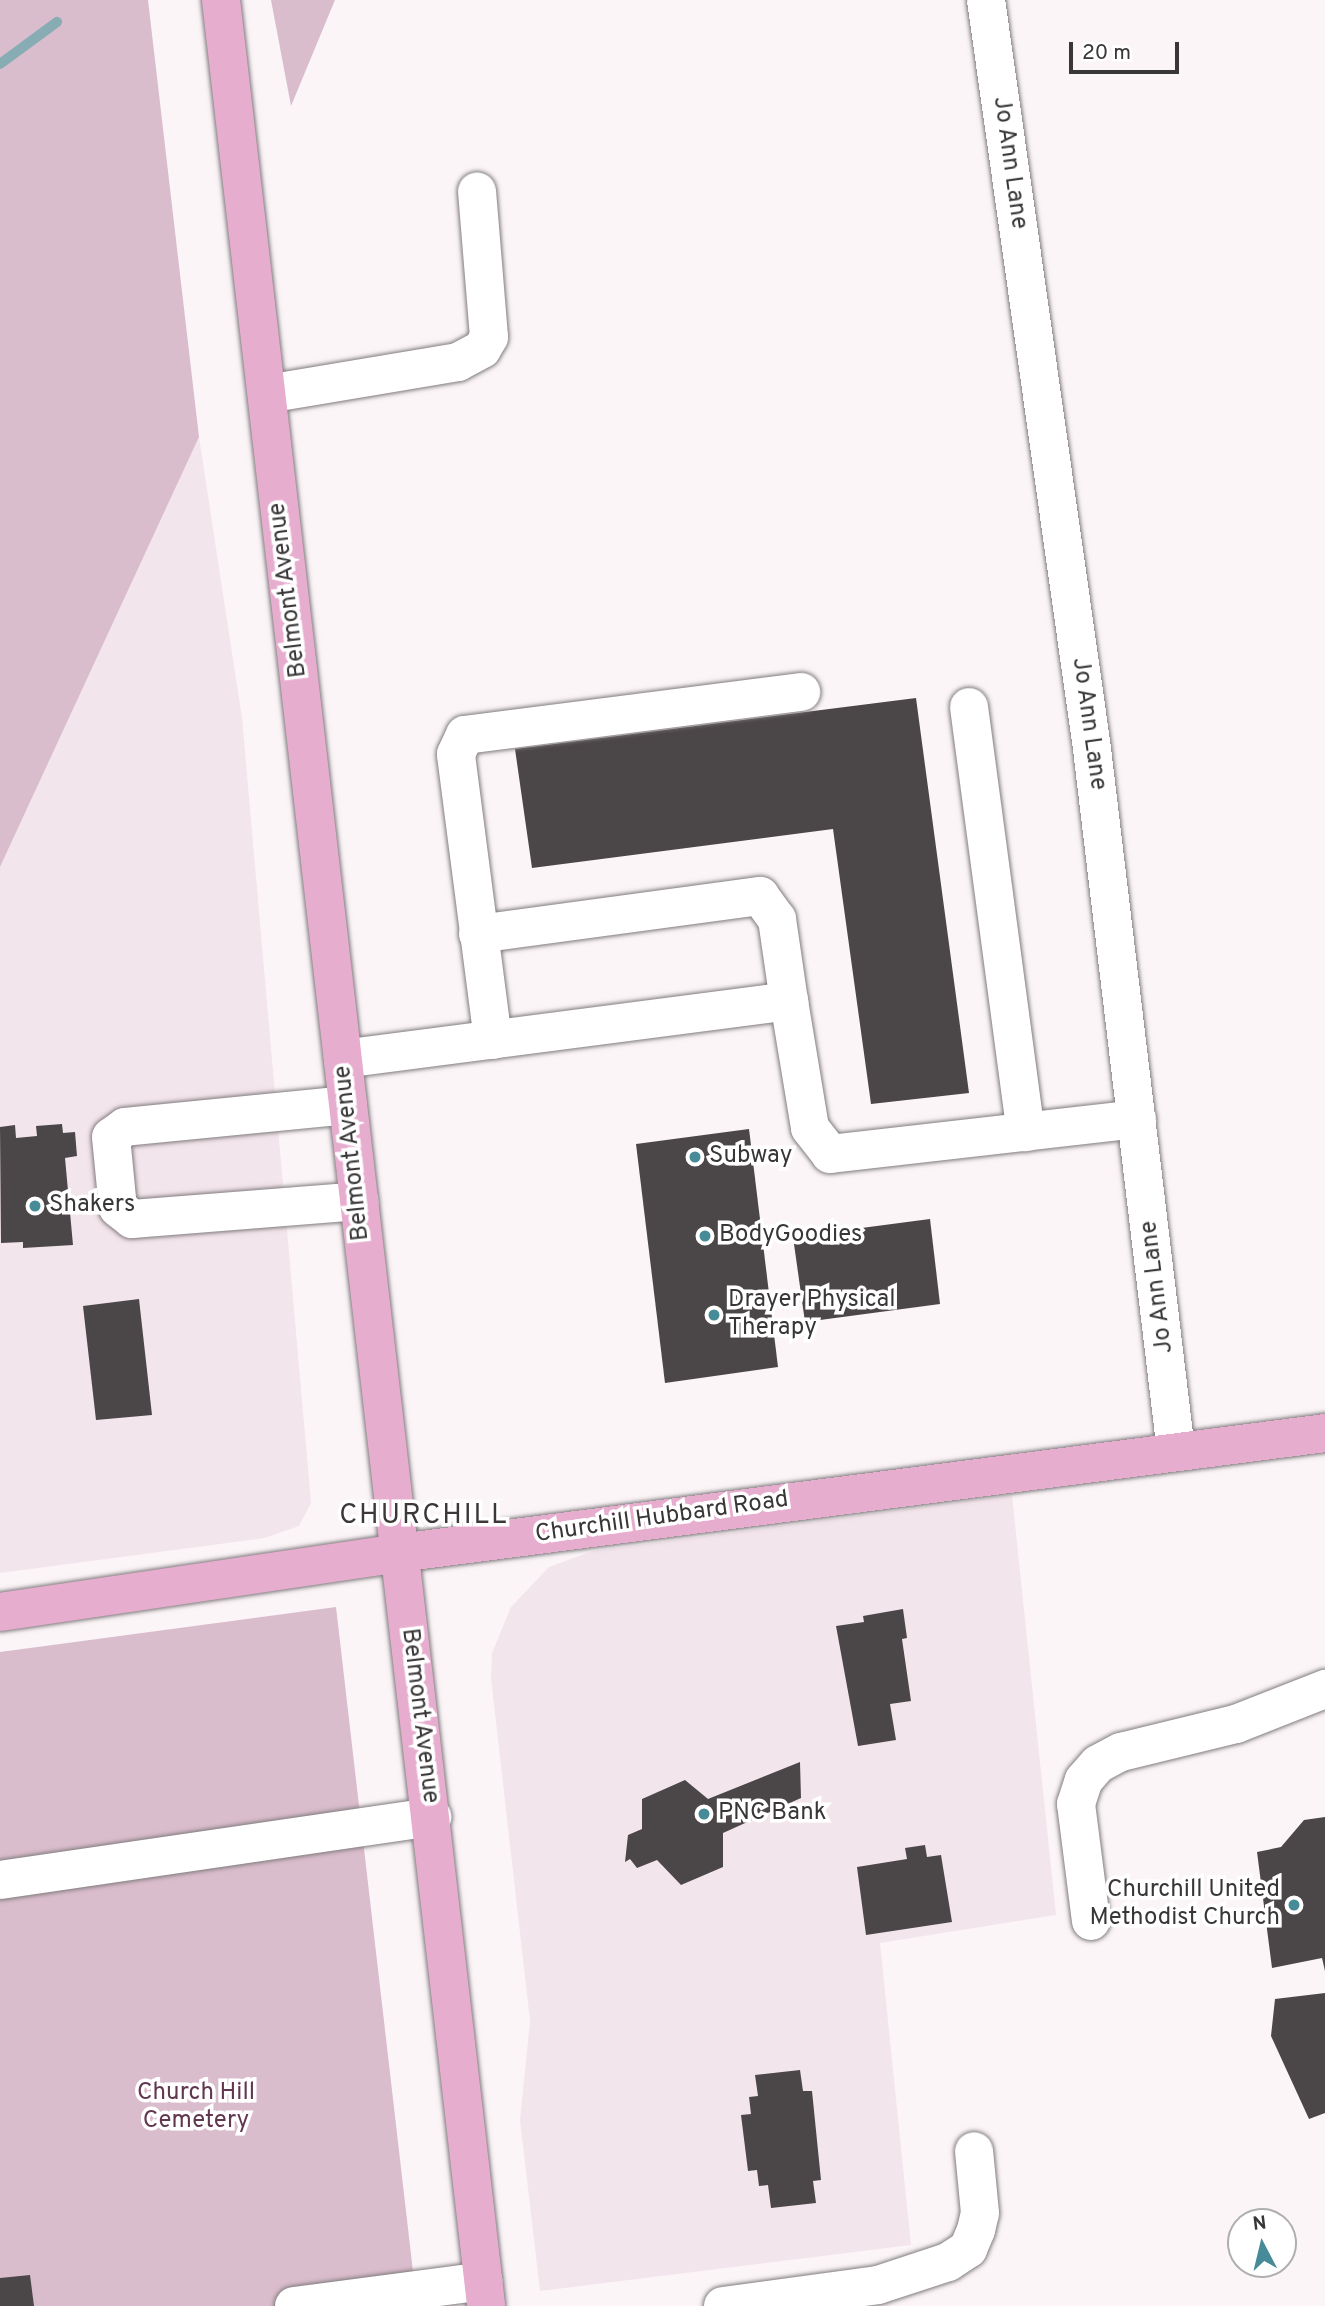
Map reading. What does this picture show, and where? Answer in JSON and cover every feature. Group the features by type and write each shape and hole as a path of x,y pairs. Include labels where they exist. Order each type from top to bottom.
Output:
{"main road":[{"name":"Belmont Avenue","path":"220,0 399,1553 432,1816 484,2294"},
{"name":"Churchill Hubbard Road","path":"0,1612 399,1553 1325,1433"}],"street":[{"name":"Jo Ann Lane","path":"986,0 1092,749 1176,1451"},
{"path":"267,394 457,362 482,349 489,337 478,191"},
{"path":"493,1040 456,754 465,735 801,692"},
{"path":"969,707 1026,1132"},
{"path":"478,934 760,896 777,919 810,1128 830,1154 1138,1119"},
{"path":"343,1059 789,1001"},
{"path":"348,1105 125,1127 111,1137 118,1208 132,1219 359,1200"},
{"path":"1091,1921 1076,1804 1084,1780 1098,1764 1121,1752 1236,1724 1325,1689"},
{"path":"0,1880 432,1816"},
{"path":"723,2306 878,2285 948,2262 968,2249 980,2213 974,2151"},
{"path":"294,2306 484,2294"}],"shaded area":[{"path":"199,437 242,718 311,1503 299,1526 265,1538 0,1573 0,867"},
{"path":"1012,1495 1056,1915 880,1943 911,2245 540,2291 520,2120 530,2021 491,1678 492,1653 511,1607 549,1567 593,1551"}],"green space":[{"path":"0,0 148,0 199,437 0,867"},
{"path":"271,0 335,0 291,106"},
{"name":"Church Hill Cemetery","path":"336,1607 417,2306 0,2306 0,1652"}],"building":[{"path":"916,698 969,1093 871,1104 833,829 532,868 515,749"},
{"name":"Shakers","path":"62,1124 63,1133 75,1132 77,1156 65,1158 73,1245 23,1248 23,1242 1,1243 0,1127 15,1125 16,1138 37,1136 36,1126"},
{"path":"749,1129 778,1367 665,1383 636,1144"},
{"path":"930,1219 940,1304 805,1322 793,1237"},
{"path":"139,1299 152,1415 96,1420 83,1306"},
{"path":"903,1609 907,1638 902,1639 911,1701 890,1704 896,1740 858,1746 836,1626 864,1622 863,1616"},
{"name":"PNC Bank","path":"800,1762 801,1798 723,1833 723,1867 681,1885 657,1860 637,1868 630,1859 625,1862 628,1835 642,1829 642,1799 685,1780 708,1799"},
{"name":"Churchill United Methodist Church","path":"1325,1817 1325,1971 1322,1958 1272,1968 1257,1852 1281,1847 1304,1820"},
{"path":"925,1845 927,1857 941,1855 952,1922 866,1935 857,1867 907,1859 905,1848"},
{"name":"Churchill United Methodist Church","path":"1325,1993 1325,2113 1309,2119 1271,2036 1275,1999"},
{"path":"800,2070 803,2091 812,2091 821,2180 813,2181 816,2203 771,2208 768,2185 759,2186 757,2170 748,2171 741,2115 751,2114 749,2097 758,2096 755,2075"},
{"path":"30,2275 34,2306 0,2306 0,2278"}],"waterway":[{"path":"0,64 57,22"}],"place":[{"name":"Subway","path":"695,1157"},
{"name":"Shakers","path":"35,1206"},
{"name":"BodyGoodies","path":"705,1236"},
{"name":"Drayer Physical Therapy","path":"714,1315"},
{"name":"PNC Bank","path":"704,1814"},
{"name":"Churchill United Methodist Church","path":"1294,1905"}],"district":[{"name":"CHURCHILL","path":"424,1516"}]}
